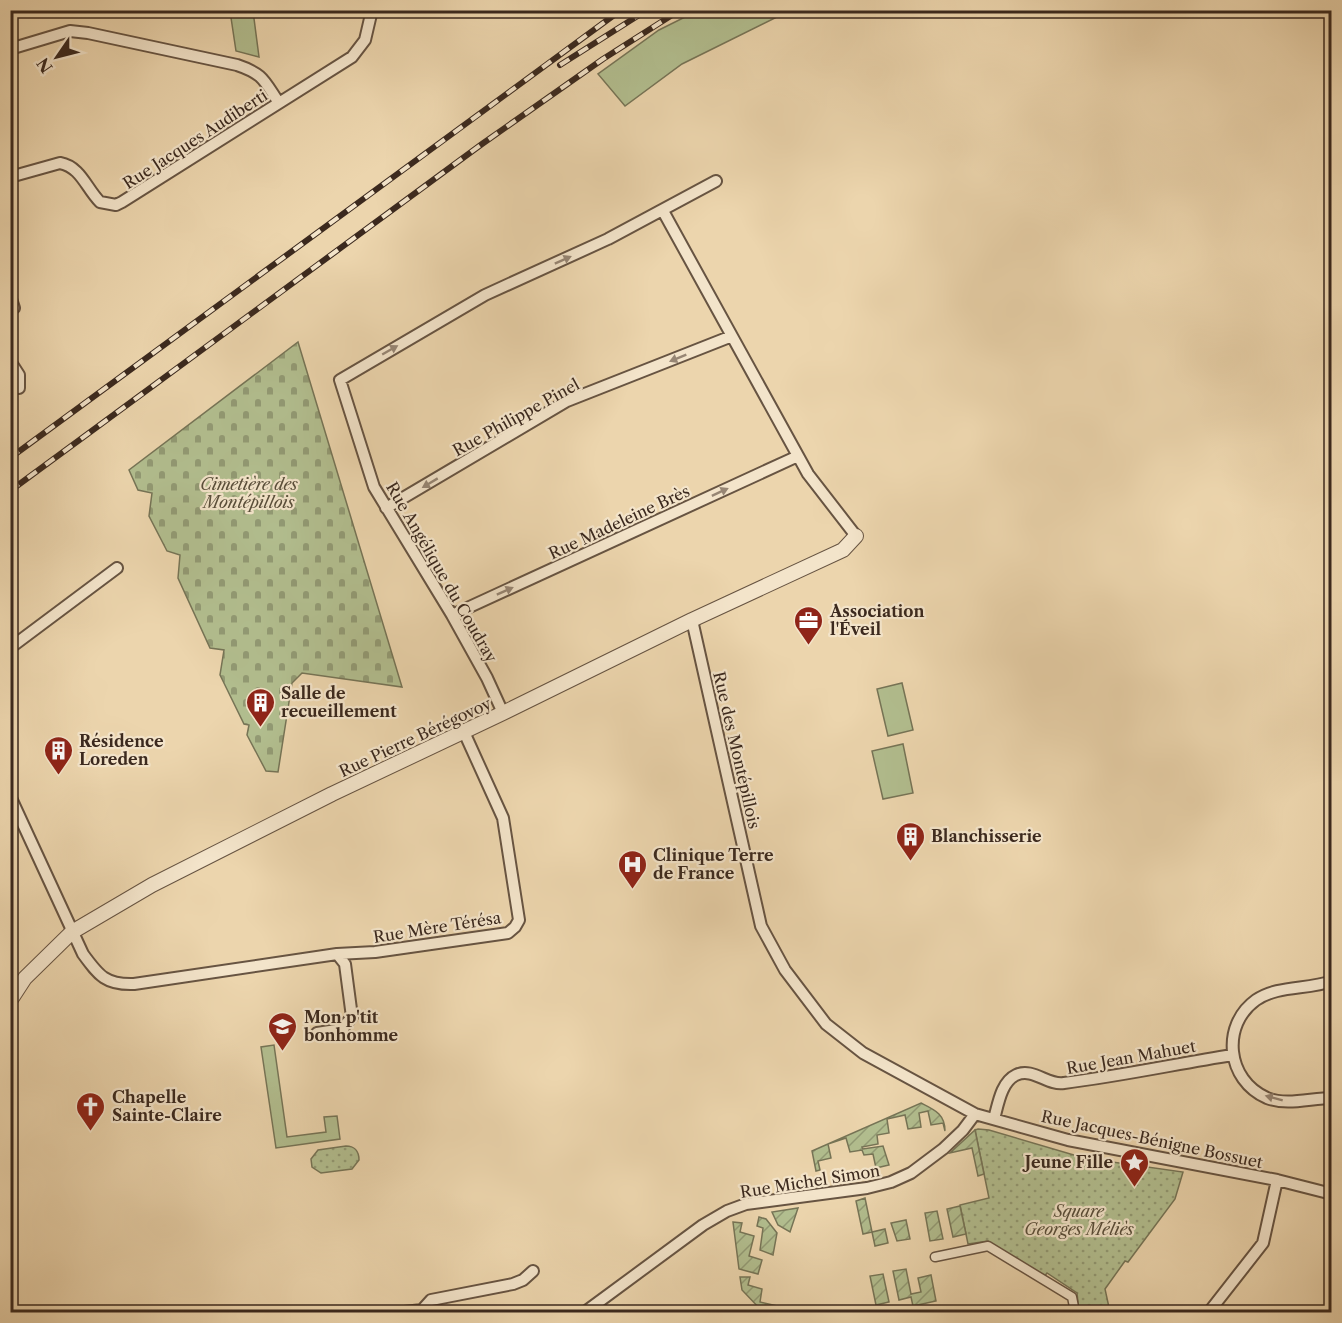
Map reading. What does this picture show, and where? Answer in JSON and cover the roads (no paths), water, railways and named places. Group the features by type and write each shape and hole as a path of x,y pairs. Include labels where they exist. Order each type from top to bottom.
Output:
{"street":[{"name":"Rue Jacques Audiberti","path":"10,177 60,163 68,165 79,173 100,202 116,205 358,51 365,40 372,10"},
{"path":"10,49 70,31 88,33 253,70 264,80 279,103"},
{"name":"Rue Angélique du Coudray","path":"503,714 487,678 452,615 374,487 340,380 485,295 608,239 716,181"},
{"path":"663,211 808,474 856,536"},
{"path":"10,296 14,308"},
{"name":"Rue Philippe Pinel","path":"386,508 567,401 732,336"},
{"path":"10,361 19,375 19,388"},
{"name":"Rue Madeleine Brès","path":"452,615 798,456"},
{"name":"Rue Pierre Bérégovoy","path":"10,1001 25,978 72,932 152,885 323,799 843,550 856,536"},
{"path":"10,648 117,568"},
{"name":"Rue des Montépillois","path":"693,620 761,926 785,970 826,1024 862,1053 936,1094"},
{"name":"Rue Mère Térésa","path":"10,796 83,954 95,970 108,981 120,985 337,954 375,952 508,933 519,920 503,818 464,732"},
{"path":"317,1033 343,1032 345,1025 352,1017 345,964 337,954"},
{"path":"1332,981 1320,985 1276,991 1256,1001 1245,1010 1233,1030 1232,1055 1248,1084 1268,1098 1280,1101 1332,1098"},
{"name":"Rue Jean Mahuet","path":"994,1119 1002,1091 1009,1080 1017,1074 1029,1073 1060,1084 1232,1055"},
{"name":"Rue Jacques-Bénigne Bossuet","path":"936,1094 975,1114 1068,1140 1277,1180 1332,1194"},
{"name":"Rue Michel Simon","path":"585,1312 703,1225 727,1211 746,1204 867,1188 891,1182 911,1173 943,1149 963,1130 975,1114"},
{"path":"1209,1312 1263,1243 1277,1180"},
{"path":"935,1257 988,1246 1072,1298 1075,1312"},
{"path":"404,1312 422,1310 431,1300 513,1284 523,1280 533,1271"}],"railway":[{"path":"10,458 621,10"},
{"path":"560,65 647,10"},
{"path":"10,491 482,144 603,59 680,10"}],"place":[{"name":"Association l'Éveil","path":"809,646"},
{"name":"Salle de recueillement","path":"260,728"},
{"name":"Résidence Loreden","path":"58,776"},
{"name":"Blanchisserie","path":"910,862"},
{"name":"Clinique Terre de France","path":"632,890"},
{"name":"Mon p'tit bonhomme","path":"283,1052"},
{"name":"Chapelle Sainte-Claire","path":"91,1132"},
{"name":"Jeune Fille","path":"1134,1188"}],"park label":[{"name":"Cimetière des Montépillois","path":"249,493"},
{"name":"Square Georges Méliès","path":"1079,1220"}]}
